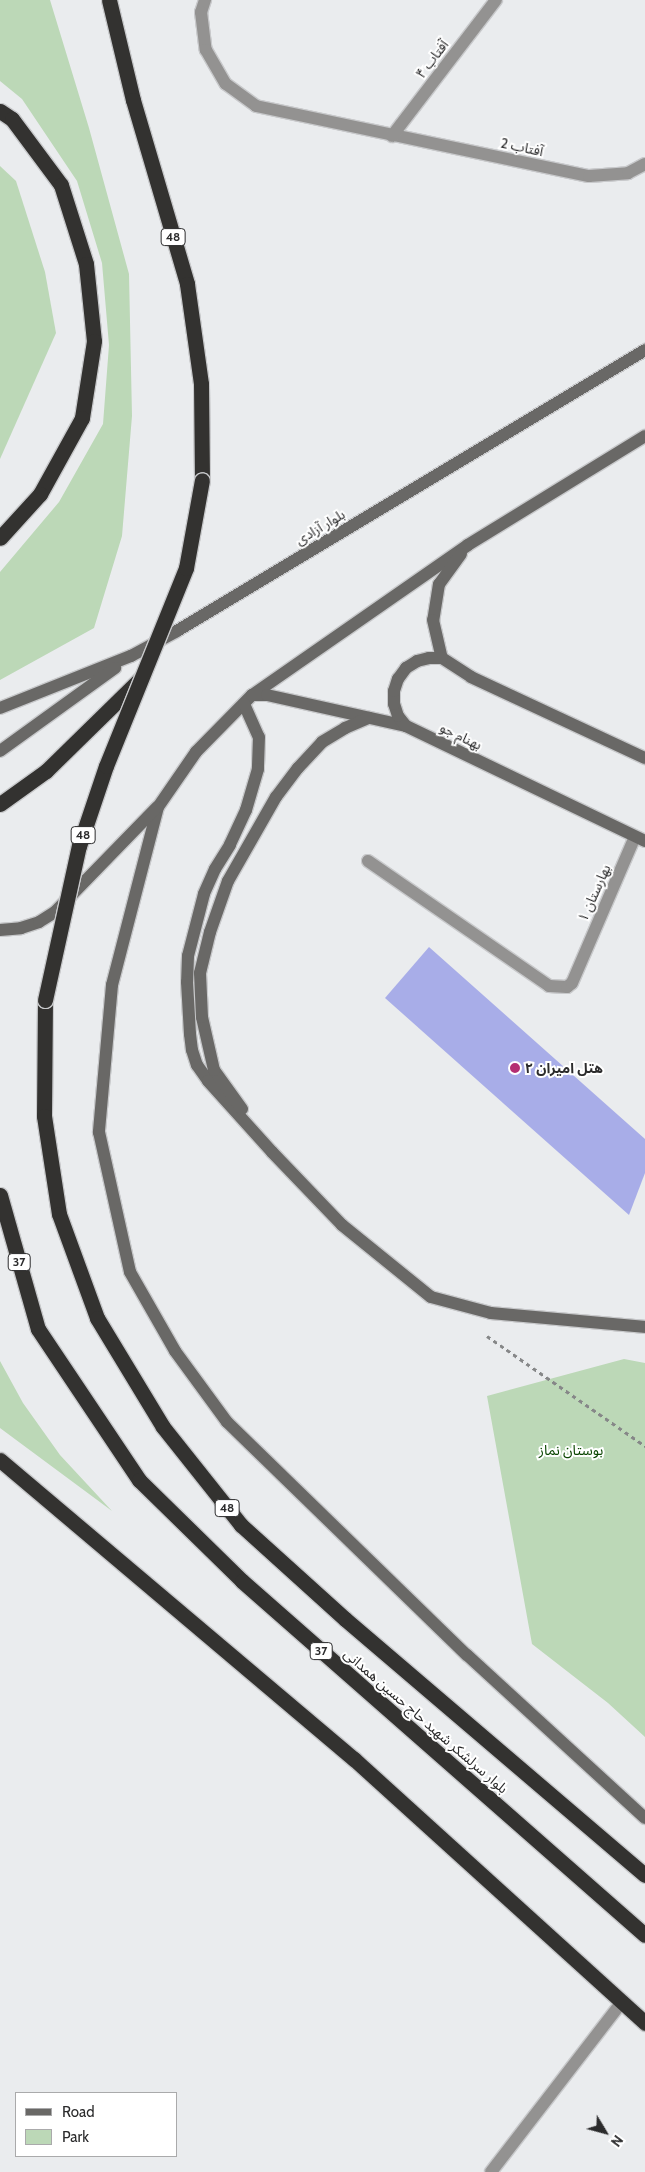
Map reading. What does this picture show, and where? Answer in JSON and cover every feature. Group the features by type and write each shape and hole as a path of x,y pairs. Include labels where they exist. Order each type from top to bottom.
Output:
{"highway":[{"name":"48","path":"108,0 133,100 186,284 201,384 202,480 186,568 106,766 79,846 45,1000 44,1116 59,1214 97,1318 164,1428 241,1525 345,1619 645,1875"},
{"path":"0,111 12,119 61,185 86,264 94,341 82,418 40,494 0,538"},
{"path":"0,804 46,771 143,676"},
{"name":"بلوار سرلشکر شهید حاج حسین همدانی","path":"0,1195 38,1329 138,1480 242,1581 645,1935"},
{"path":"0,1460 354,1759 645,2023"}],"main road":[{"name":"بلوار آزادی","path":"0,708 131,656 177,631 645,350"},
{"path":"0,930 22,928 39,922 55,912 158,807 196,752 248,700 468,545 645,436"},
{"path":"442,658 433,620 439,584 468,545"},
{"path":"0,751 131,656"},
{"path":"406,726 398,716 394,704 394,691 398,679 406,668 416,661 442,658 471,677 645,758"},
{"name":"بهنام جو","path":"248,700 267,695 406,726 640,839"},
{"path":"248,700 259,737 258,769 246,810 230,845 215,869 200,912 188,956 187,982 190,1034 192,1050 197,1065 272,1152 342,1225 431,1297 491,1313 645,1326"},
{"path":"272,1152 214,1070 202,1017 200,973 210,932 228,881 276,797 298,768 322,742 345,728 369,718"},
{"path":"158,807 112,985 99,1132 130,1272 175,1350 227,1422 467,1655 645,1818"}],"street":[{"name":"آفتاب ۴","path":"392,136 496,0"},
{"name":"آفتاب 2","path":"203,6 206,50 226,84 256,106 589,176 628,173 645,164"},
{"name":"بهارستان ۱","path":"368,861 549,986 567,987 572,983 580,961 640,839"},
{"path":"491,2172 622,2002"}],"path":[{"path":"480,1331 645,1446"}],"green space":[{"path":"0,0 50,0 89,128 129,274 132,416 122,536 94,628 0,680 0,572 59,502 103,424 109,345 102,263 77,181 22,99 0,81"},
{"path":"0,166 16,181 45,272 56,333 0,459"},
{"name":"بوستان نماز","path":"624,1359 645,1363 645,1737 608,1703 532,1644 487,1396"},
{"path":"0,1361 23,1403 60,1455 112,1511 0,1428"}],"building":[{"name":"هتل امیران ۲","path":"429,947 645,1139 645,1173 629,1215 385,998"}],"place":[{"name":"هتل امیران ۲","path":"515,1068"}]}
